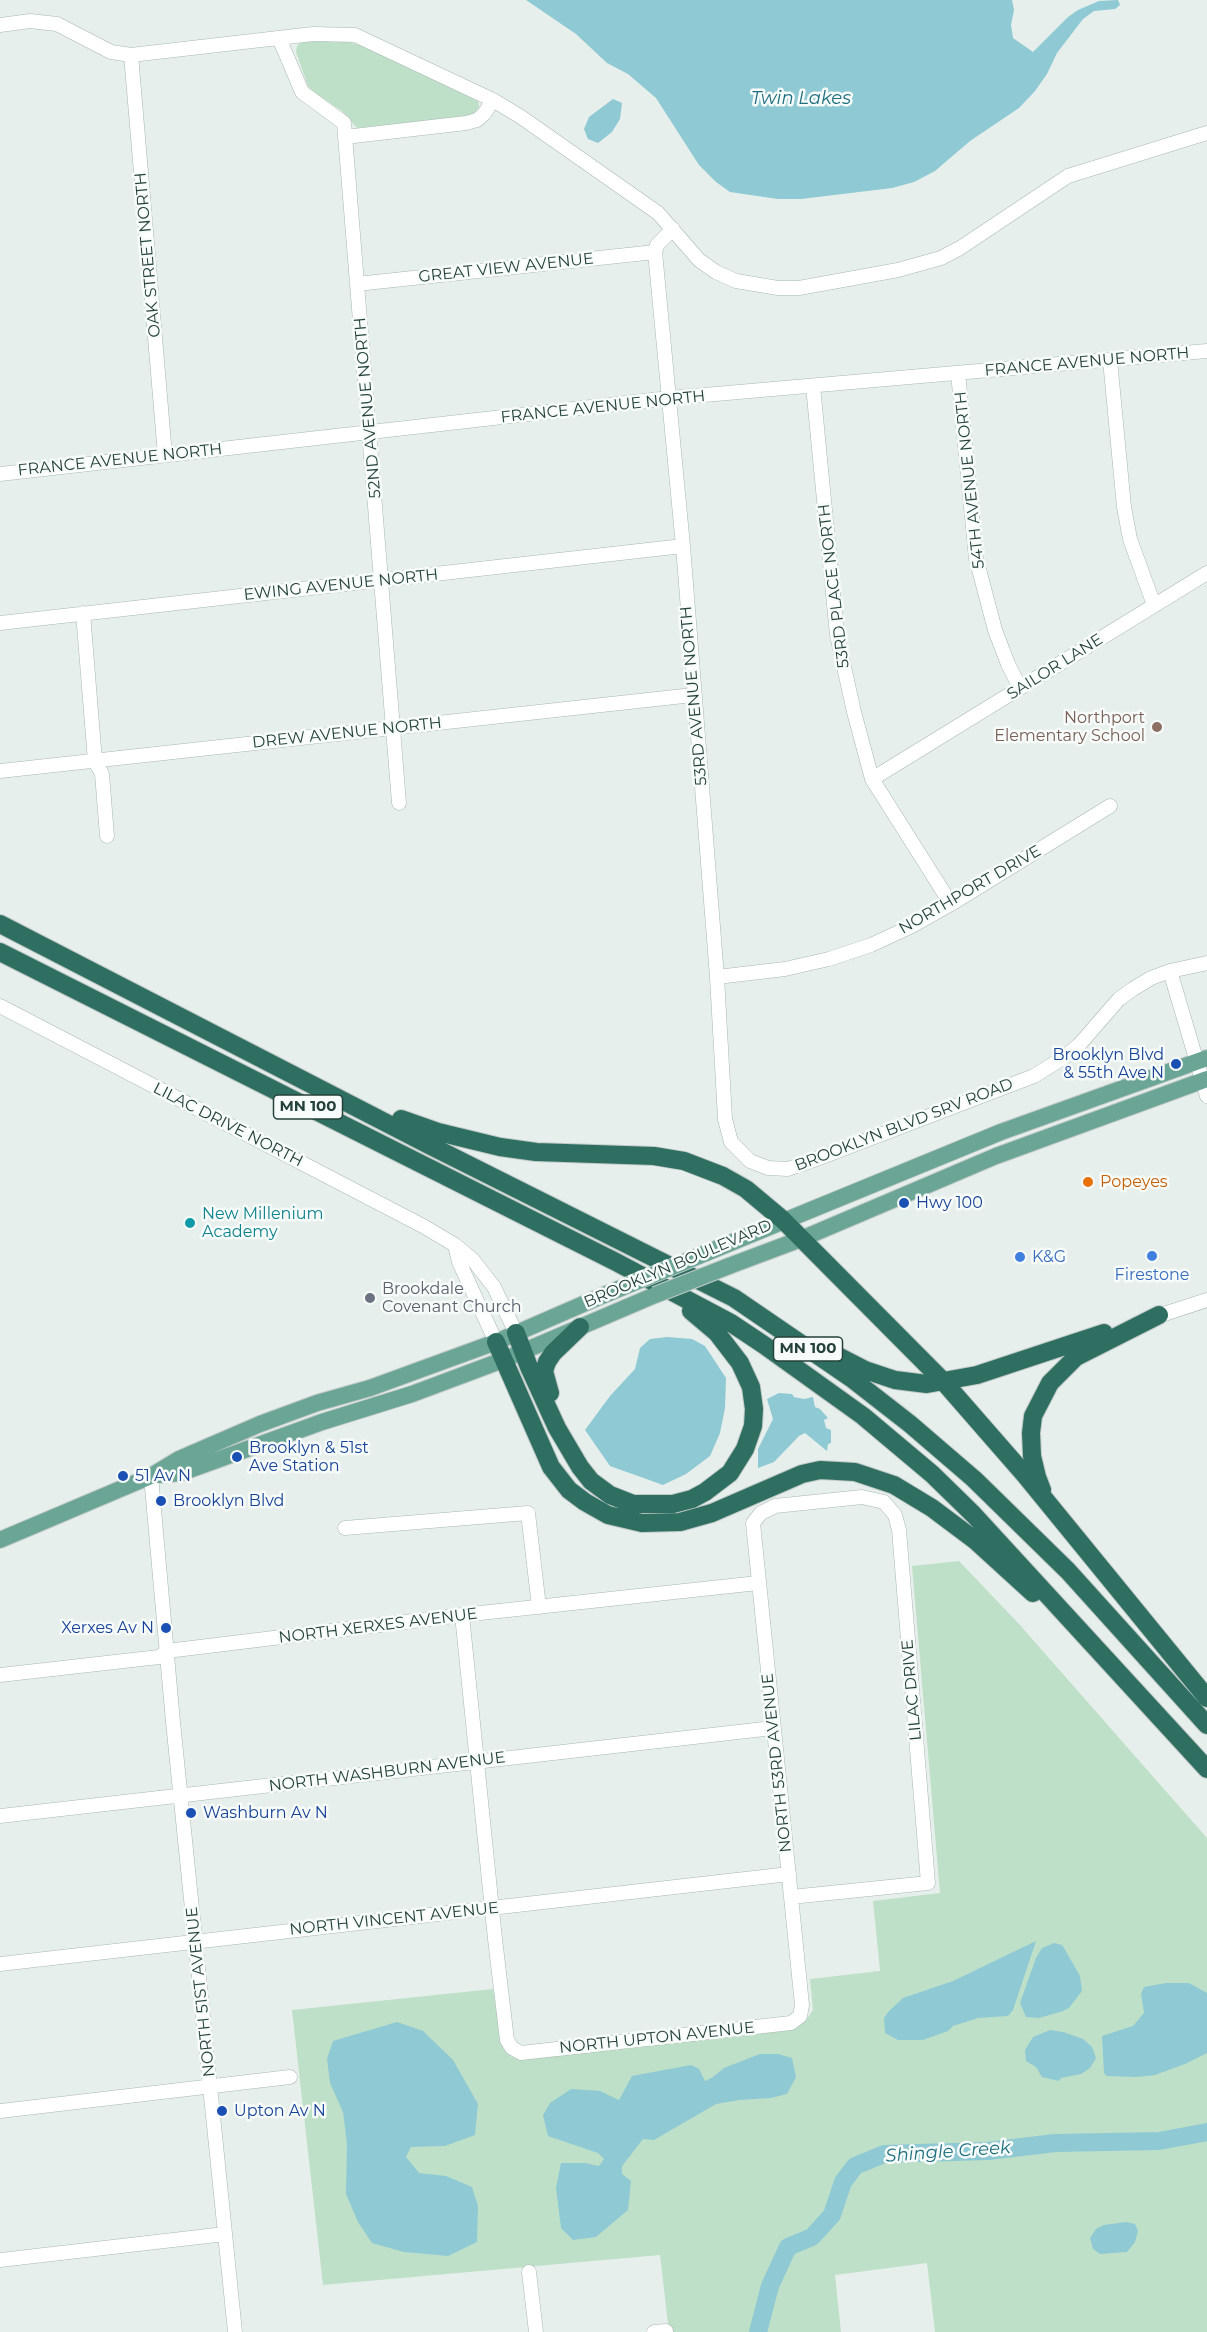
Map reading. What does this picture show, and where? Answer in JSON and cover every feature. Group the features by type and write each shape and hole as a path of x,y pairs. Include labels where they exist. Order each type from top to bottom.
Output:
{"highway":[{"name":"MN 100","path":"0,924 734,1298 851,1378 910,1424 974,1479 1068,1570 1207,1725"},
{"name":"MN 100","path":"0,952 616,1262 731,1323 824,1386 932,1474 998,1539 1207,1769"},
{"path":"323,1089 438,1132 500,1147 536,1152 654,1156 684,1161 734,1181 783,1220 943,1381 1050,1505 1207,1698"},
{"path":"516,1333 557,1428 580,1467 602,1490 622,1501 651,1505 683,1502 705,1492 730,1473 741,1458 753,1426 753,1400 747,1378 726,1343 690,1310 616,1262"},
{"path":"734,1298 865,1370 912,1383 943,1381 977,1374 1104,1333"},
{"path":"1050,1505 1036,1477 1031,1440 1033,1416 1046,1388 1076,1357 1159,1315"},
{"path":"580,1327 553,1353 544,1371 580,1467"},
{"path":"496,1342 551,1467 569,1490 600,1510 616,1518 642,1523 680,1522 706,1515 802,1474 833,1470 863,1474 911,1495 960,1528 1119,1673"}],"main road":[{"name":"BROOKLYN BOULEVARD","path":"0,1540 151,1476 179,1459 260,1424 317,1403 370,1388 496,1342 706,1252 1001,1132 1202,1060"},
{"name":"BROOKLYN BOULEVARD","path":"151,1476 181,1473 322,1422 412,1394 503,1360 624,1308 801,1239 996,1156 1206,1085"}],"street":[{"path":"0,25 30,21 57,24 111,52 131,56 313,34 355,35 493,100 521,117 658,213 699,260 716,272 736,281 778,288 819,285 898,270 941,258 960,248 1068,176 1207,133"},
{"name":"52ND AVENUE NORTH","path":"279,38 302,92 344,123 399,803"},
{"name":"OAK STREET NORTH","path":"131,56 165,455"},
{"path":"345,137 466,123 477,120 493,100"},
{"path":"655,252 657,245 673,229"},
{"name":"GREAT VIEW AVENUE","path":"357,284 655,252"},
{"name":"53RD AVENUE NORTH","path":"655,252 670,398 717,977 725,1119 731,1142 750,1161"},
{"name":"FRANCE AVENUE NORTH","path":"0,474 670,398 1207,351"},
{"path":"1110,360 1124,507 1130,539 1154,605"},
{"name":"54TH AVENUE NORTH","path":"958,373 978,567 995,630 1020,688"},
{"name":"53RD PLACE NORTH","path":"813,386 837,635 844,674 872,779 951,904"},
{"name":"EWING AVENUE NORTH","path":"0,622 682,546"},
{"name":"SAILOR LANE","path":"872,779 1207,573"},
{"path":"83,613 94,761 102,774 107,836"},
{"name":"DREW AVENUE NORTH","path":"0,771 693,694"},
{"name":"NORTHPORT DRIVE","path":"717,977 785,969 829,959 871,945 951,904 1110,806"},
{"name":"BROOKLYN BLVD SRV ROAD","path":"750,1161 768,1168 788,1169 1023,1080 1063,1058 1119,999 1133,989 1151,978 1170,971 1207,963"},
{"path":"1170,971 1202,1060 1206,1085"},
{"name":"LILAC DRIVE NORTH","path":"0,1006 423,1226 455,1245 473,1260 494,1287 516,1333"},
{"path":"455,1245 459,1262 496,1342"},
{"path":"1104,1333 1207,1300"},
{"name":"NORTH 51ST AVENUE","path":"151,1476 235,2332"},
{"name":"NORTH 53RD AVENUE","path":"800,2016 802,2005 753,1523 761,1512 776,1506 862,1497 884,1502"},
{"name":"LILAC DRIVE","path":"791,1897 928,1883 899,1530 895,1515 884,1502"},
{"path":"345,1528 528,1513 539,1607"},
{"name":"NORTH XERXES AVENUE","path":"0,1675 159,1657 167,1651 462,1615 758,1583"},
{"path":"462,1615 492,1909"},
{"name":"NORTH WASHBURN AVENUE","path":"0,1816 773,1728"},
{"name":"NORTH VINCENT AVENUE","path":"0,1964 789,1874"},
{"name":"NORTH UPTON AVENUE","path":"492,1909 507,2040 512,2048 521,2053 791,2024 800,2016"},
{"path":"0,2111 290,2077"},
{"path":"0,2260 225,2234"},
{"path":"529,2272 536,2332"}],"green space":[{"path":"344,41 364,46 478,101 479,107 467,116 357,128 342,111 308,86 296,52 297,46 301,42"},
{"path":"959,1561 1019,1624 1207,1838 1207,2332 935,2332 927,2263 835,2275 841,2332 669,2332 660,2255 323,2285 292,2010 493,1989 501,2043 511,2057 531,2058 797,2027 813,2010 810,1979 880,1971 873,1901 940,1893 912,1566"}],"water":[{"name":"Twin Lakes","path":"526,0 1012,0 1013,38 1033,52 1078,10 1099,1 1118,0 1120,5 1115,9 1094,11 1083,19 1057,53 1047,74 1035,91 1019,108 970,141 935,171 914,182 892,188 801,199 778,199 730,192 716,182 699,165 656,98 628,74 607,63 576,34"},
{"path":"613,99 622,103 620,119 612,132 598,143 588,139 584,129 589,117"},
{"path":"667,1337 692,1339 705,1346 726,1378 725,1408 720,1433 710,1456 686,1474 663,1485 610,1466 585,1430 610,1396 635,1369 640,1348 650,1339"},
{"path":"779,1393 792,1394 794,1397 804,1399 813,1397 815,1407 828,1418 824,1420 826,1428 831,1430 831,1443 828,1444 827,1451 805,1433 799,1436 774,1462 758,1468 758,1449 773,1419 767,1399"},
{"path":"1036,1941 1013,2010 1008,2016 978,2018 953,2026 948,2031 923,2040 898,2040 885,2033 884,2018 903,1998 953,1981"},
{"path":"1054,1943 1064,1948 1080,1976 1082,1991 1069,2008 1063,2011 1039,2018 1026,2017 1020,2003 1036,1958 1042,1948"},
{"path":"1166,1983 1189,1983 1207,1993 1207,2053 1155,2075 1107,2076 1104,2073 1102,2036 1133,2026 1144,2013 1141,1994 1144,1987"},
{"path":"397,2022 423,2031 453,2060 478,2104 475,2135 445,2146 411,2147 406,2157 419,2173 446,2176 472,2187 478,2206 477,2242 448,2256 404,2252 372,2243 358,2222 346,2194 347,2144 343,2112 330,2083 327,2059 333,2041"},
{"path":"1050,2030 1083,2039 1092,2047 1096,2058 1090,2068 1081,2074 1061,2078 1059,2081 1042,2077 1036,2067 1026,2061 1025,2050 1033,2037"},
{"path":"760,2054 778,2054 792,2058 796,2077 787,2094 716,2104 654,2140 643,2139 622,2166 622,2174 631,2181 628,2210 596,2237 573,2240 561,2228 556,2188 561,2163 585,2163 599,2166 604,2159 598,2153 548,2136 543,2115 550,2103 571,2089 600,2091 619,2100 632,2076 691,2065 699,2069 705,2081 724,2068"},
{"path":"1126,2222 1135,2224 1138,2231 1135,2242 1127,2252 1100,2254 1093,2249 1090,2238 1096,2229 1104,2225"}],"waterway":[{"name":"Shingle Creek","path":"758,2332 770,2286 788,2247 812,2237 832,2215 843,2182 855,2166 884,2154 988,2151 1055,2143 1159,2141 1207,2132"}],"place":[{"name":"Northport Elementary School","path":"1157,727"},
{"name":"Brooklyn Blvd & 55th Ave N","path":"1176,1064"},
{"name":"Popeyes","path":"1088,1182"},
{"name":"Hwy 100","path":"904,1203"},
{"name":"New Millenium Academy","path":"190,1223"},
{"name":"Firestone","path":"1152,1256"},
{"name":"K&G","path":"1020,1257"},
{"name":"Brookdale Covenant Church","path":"370,1298"},
{"name":"Brooklyn & 51st Ave Station","path":"237,1457"},
{"name":"51 Av N","path":"123,1476"},
{"name":"Brooklyn Blvd","path":"161,1501"},
{"name":"Xerxes Av N","path":"166,1628"},
{"name":"Washburn Av N","path":"191,1813"},
{"name":"Upton Av N","path":"222,2111"}]}
